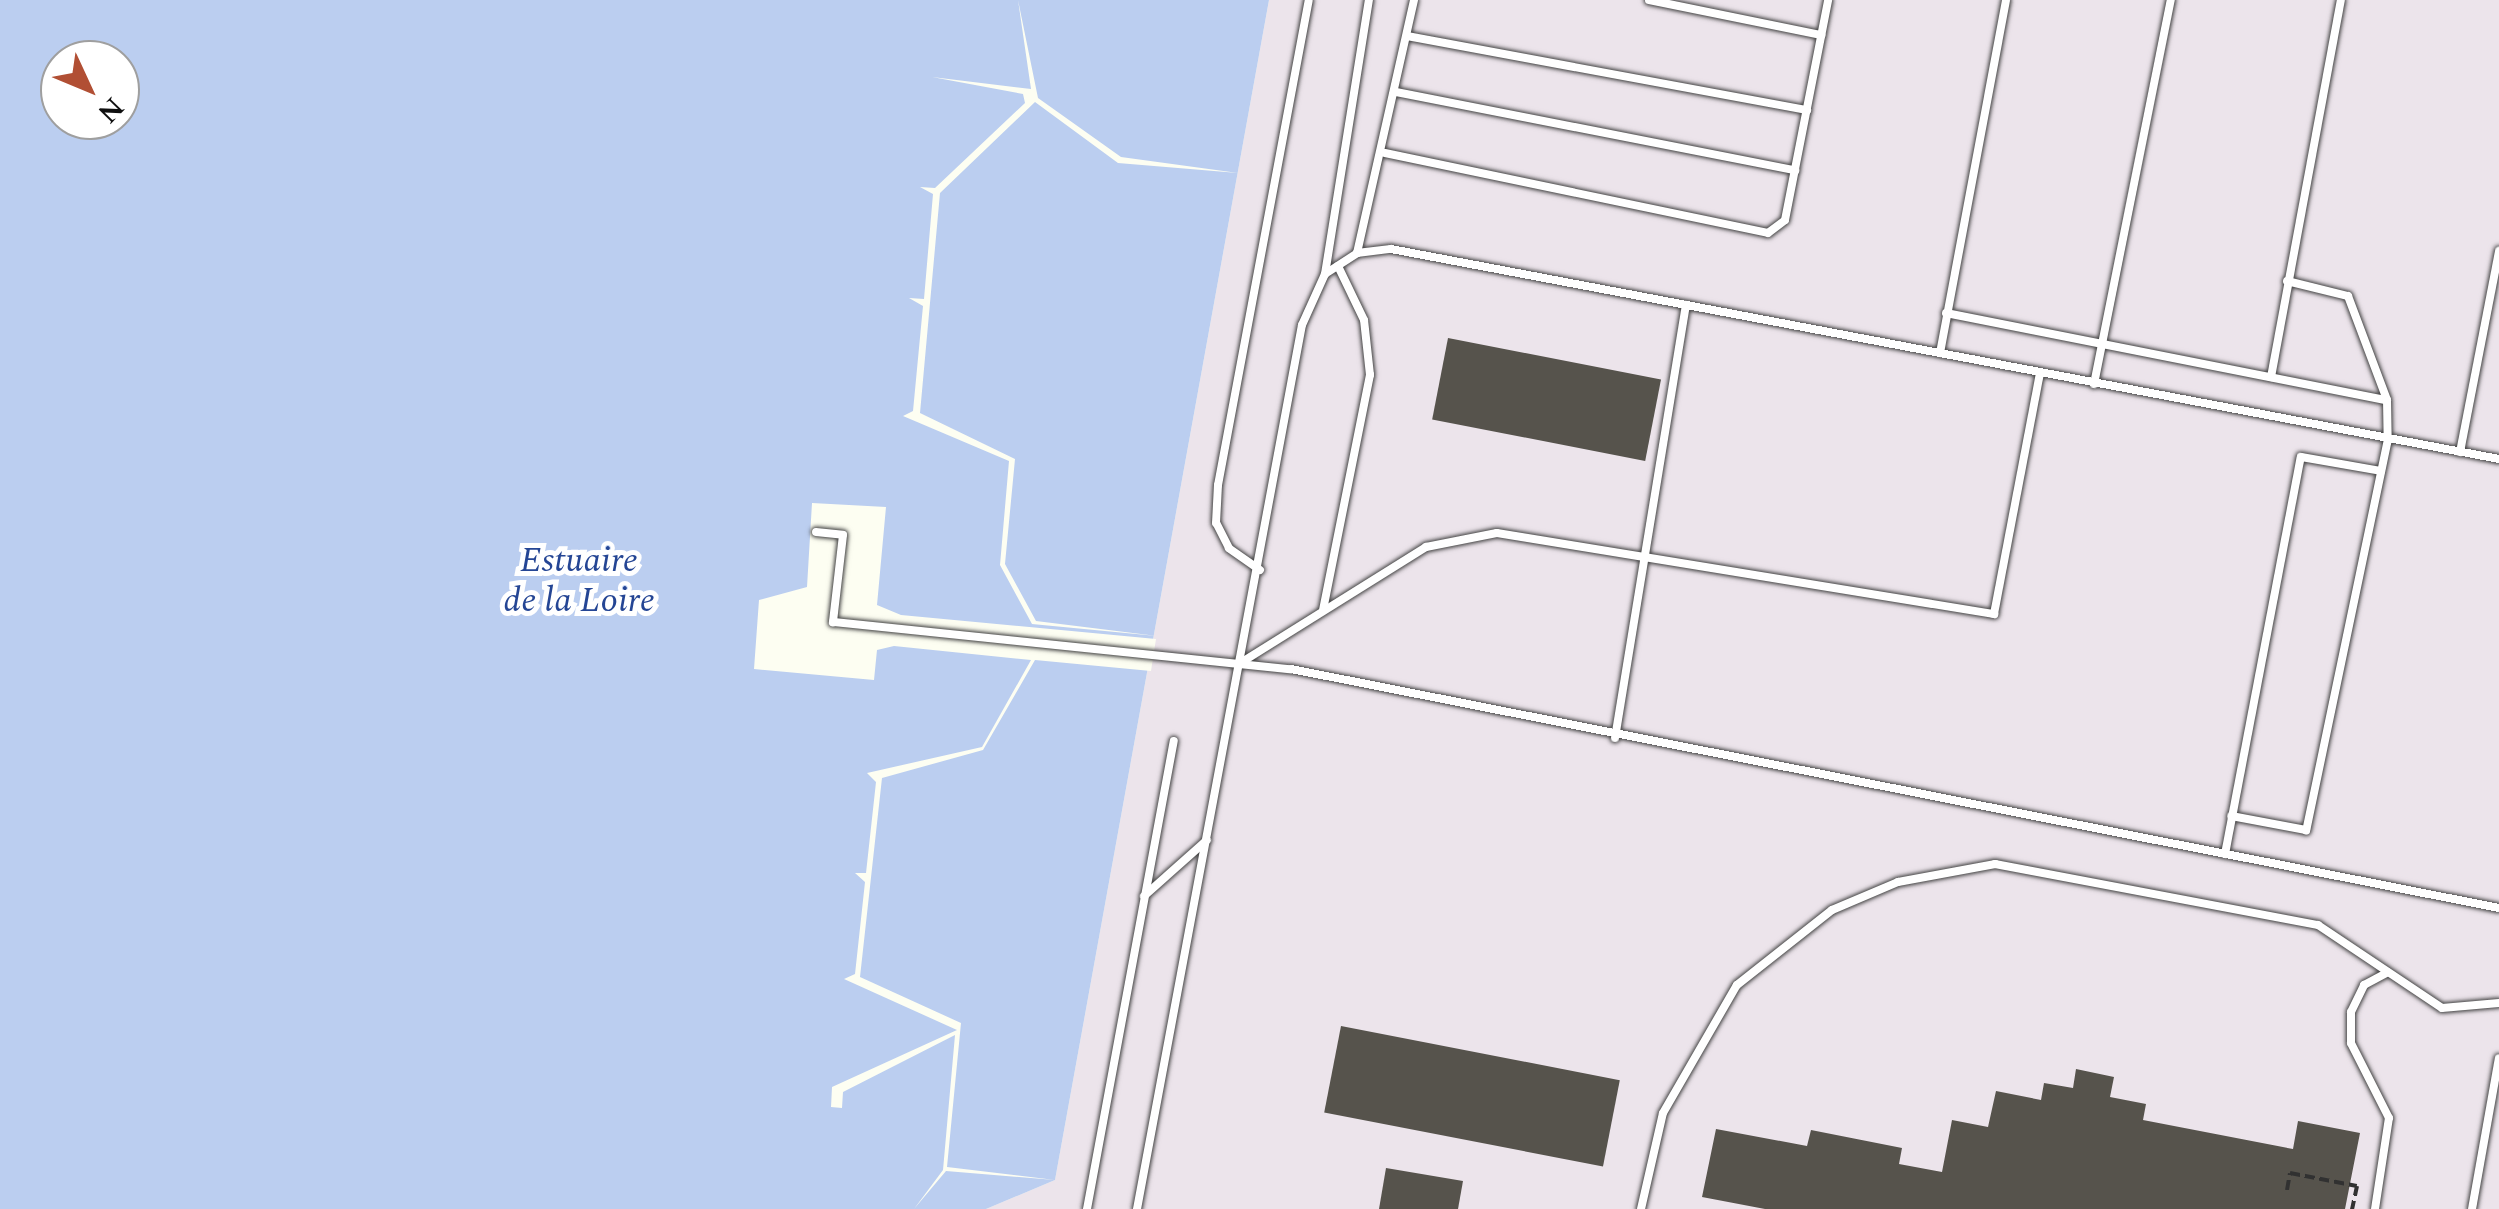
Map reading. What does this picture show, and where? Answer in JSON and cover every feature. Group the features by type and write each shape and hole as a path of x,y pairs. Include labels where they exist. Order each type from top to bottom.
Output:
{"lane":[{"path":"1260,570 1228,548 1216,523 1218,485 1309,0"},
{"path":"1137,1209 1260,570 1302,325 1325,274 1369,0"},
{"path":"1357,253 1385,152 1414,0"},
{"path":"1649,0 1821,35"},
{"path":"1385,152 1768,233 1785,220 1828,0"},
{"path":"1940,353 2006,0"},
{"path":"2094,384 2170,0"},
{"path":"2271,377 2341,0"},
{"path":"1407,36 1806,110"},
{"path":"1396,92 1794,170"},
{"path":"1325,274 1357,253 1391,250 2499,459"},
{"path":"2460,452 2499,251"},
{"path":"1324,610 1370,375 1364,320 1338,266"},
{"path":"2231,816 2306,830 2388,439 2387,400 2348,296 2288,281"},
{"path":"1615,738 1686,305"},
{"path":"1946,312 2387,400"},
{"path":"1242,662 1426,547 1497,534 1645,553 1994,614 2040,373"},
{"path":"2225,854 2301,456 2381,471"},
{"path":"816,532 843,535 832,622 1242,662 2499,908"},
{"path":"1087,1209 1174,740"},
{"path":"1144,896 1208,840"},
{"path":"1641,1209 1664,1113 1736,985 1832,910 1898,882 1995,864 2318,925 2442,1008 2499,1003"},
{"path":"2375,1209 2389,1118 2351,1043 2351,1012 2364,984 2388,972"},
{"path":"2472,1209 2499,1058"}],"path":[{"path":"2286,1190 2290,1173 2318,1175 2357,1186 2352,1209"}],"shaded area":[{"path":"1269,0 2499,0 2499,1209 986,1209 1055,1180"}],"water":[{"name":"Estuaire de la Loire","path":"0,0 1269,0 1055,1180 986,1209 0,1209"}],"pier":[{"path":"1018,0 1038,98 1121,157 1238,173 1118,163 1035,102 940,193 920,413 1015,459 1005,564 1036,621 1157,636 1032,624 1000,565 1009,461 903,416 913,411 923,306 909,298 924,299 933,194 920,187 935,188 1025,103 1023,94 932,77 1031,89"},
{"path":"812,503 886,507 877,605 901,615 1156,639 1151,671 1035,660 983,750 882,778 860,977 961,1023 947,1167 1055,1180 946,1171 914,1209 943,1170 955,1035 843,1092 842,1108 831,1107 832,1087 957,1030 844,979 855,974 865,882 855,873 866,873 876,782 867,773 982,747 1031,660 894,646 877,650 874,680 754,669 759,600 807,587"}],"building":[{"path":"1448,338 1661,379 1645,461 1432,419"},
{"path":"1341,1026 1620,1080 1603,1167 1324,1112"},
{"path":"2076,1069 2114,1077 2110,1097 2146,1104 2143,1120 2293,1149 2298,1121 2360,1133 2345,1209 1765,1209 1702,1197 1716,1129 1807,1146 1811,1130 1902,1148 1899,1164 1942,1172 1952,1120 1988,1127 1996,1091 2041,1100 2044,1083 2073,1088"},
{"path":"1386,1168 1463,1181 1458,1209 1379,1209"}]}
